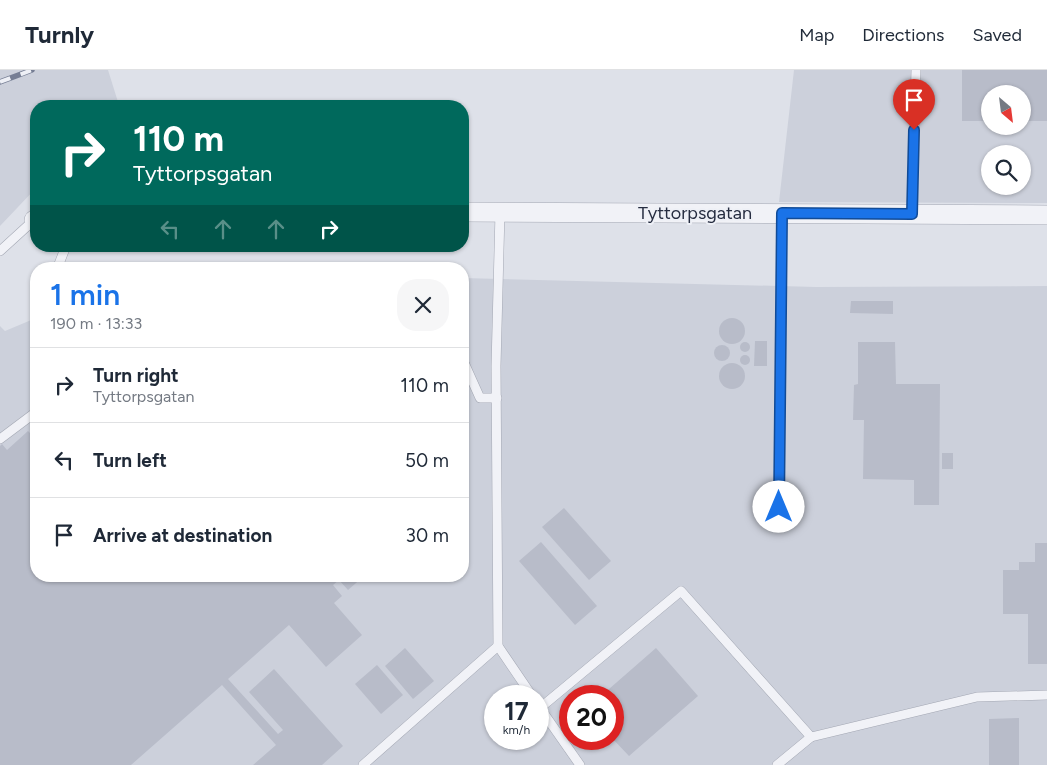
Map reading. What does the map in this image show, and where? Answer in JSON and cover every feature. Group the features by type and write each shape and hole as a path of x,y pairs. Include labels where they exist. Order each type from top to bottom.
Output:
{"street":[{"name":"Tyttorpsgatan","path":"469,212 1047,215"}],"lane":[{"path":"912,214 916,70"},
{"path":"500,212 497,398 498,646 525,685"},
{"path":"779,507 782,213"},
{"path":"0,251 30,224"},
{"path":"469,374 480,398 497,398"},
{"path":"0,440 30,417"},
{"path":"549,698 681,591 811,737"},
{"path":"363,765 498,646"},
{"path":"777,765 811,737 977,697 1047,695"},
{"path":"549,720 580,765"}],"shaded area":[{"path":"0,70 108,70 117,100 30,100 30,194 0,226"},
{"path":"794,70 1047,70 1047,203 779,202"},
{"path":"469,278 816,287 1047,286 1047,765 0,765 0,326 5,331 30,321 30,582 469,582"}],"building":[{"path":"962,70 1047,70 1047,121 1031,121 1031,85 981,85 981,121 962,121"},
{"path":"851,301 893,301 893,314 850,313"},
{"path":"732,318 741,322 745,331 741,340 732,344 723,340 719,331 723,322"},
{"path":"755,341 767,341 767,366 754,366"},
{"path":"745,342 750,347 745,352 740,347"},
{"path":"858,342 895,342 896,384 940,384 939,505 914,505 914,480 863,479 864,420 853,420 854,385 858,384"},
{"path":"722,345 730,353 722,361 714,353"},
{"path":"745,355 750,360 745,365 740,360"},
{"path":"732,363 741,367 745,376 741,385 732,389 723,385 719,376 723,367"},
{"path":"28,431 30,433 30,582 337,582 333,585 342,596 334,603 362,635 326,667 289,625 228,679 278,734 283,730 249,692 274,669 343,746 322,765 253,765 276,745 222,685 131,765 0,765 0,446 2,444 7,450"},
{"path":"942,453 953,453 953,469 942,469"},
{"path":"564,508 611,561 589,580 542,527"},
{"path":"541,542 597,606 575,625 519,561"},
{"path":"1035,543 1047,543 1047,664 1028,664 1028,614 1003,614 1003,570 1019,570 1019,562 1035,562"},
{"path":"341,582 357,582 348,590"},
{"path":"405,648 434,681 413,699 385,666"},
{"path":"656,648 698,696 629,756 623,750 624,685 614,685"},
{"path":"377,665 403,695 381,714 355,684"},
{"path":"1019,718 1019,765 989,765 989,719"}],"railway":[{"path":"0,82 32,70"}],"route":[{"path":"779,507 782,213 912,214 914,130"}]}
